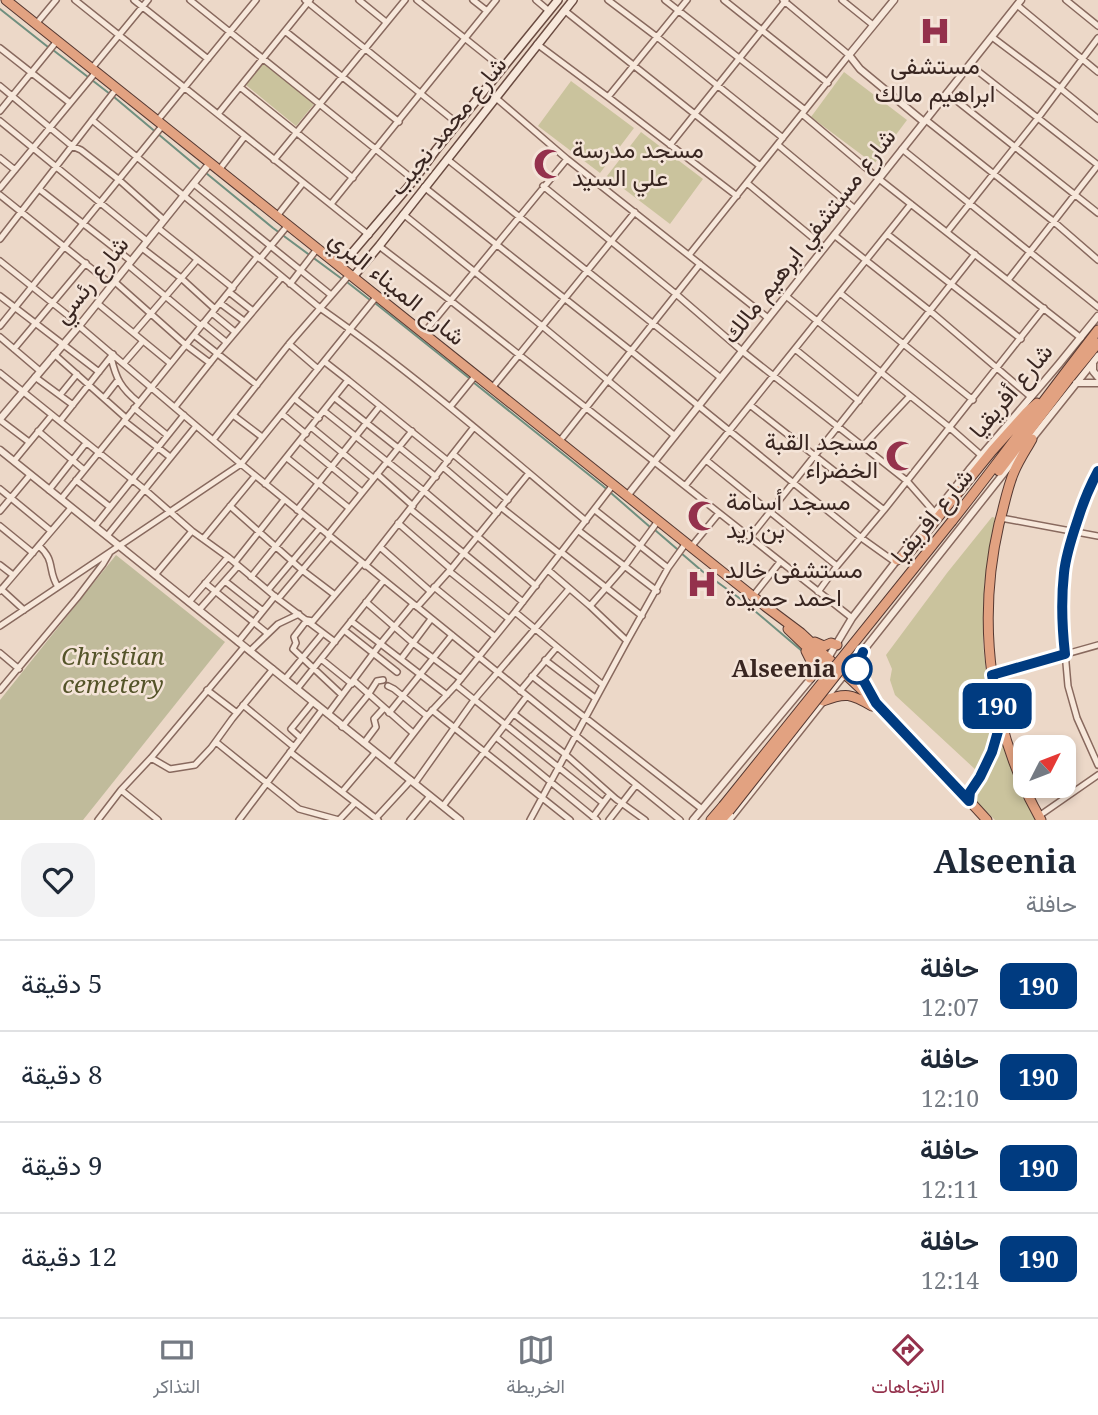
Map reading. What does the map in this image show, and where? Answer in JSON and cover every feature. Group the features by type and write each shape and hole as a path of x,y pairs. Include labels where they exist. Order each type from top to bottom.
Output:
{"highway":[{"name":"شارع الميناء البري","path":"3,1 117,88 799,635"},
{"name":"شارع افريقيا","path":"954,523 1098,330"},
{"name":"شارع افريقيا","path":"721,820 1098,343"},
{"path":"896,561 909,553 992,451 1027,412 1051,391"},
{"path":"1032,439 1013,473 993,551 988,640 1001,721 1020,779 1040,818"},
{"path":"799,635 824,646 831,643 837,645"},
{"path":"799,635 810,658 810,678"},
{"path":"799,635 874,704 987,820"},
{"path":"863,652 856,667 874,704 980,820"},
{"path":"823,701 841,695 854,696 874,704"},
{"path":"969,801 970,792 992,752 1001,721"},
{"name":"شارع افريقيا","path":"712,820 727,812"}],"main road":[{"name":"شارع محمد نجيب","path":"340,267 414,180 558,0"},
{"name":"شارع محمد نجيب","path":"351,275 379,246 573,0"},
{"path":"357,248 369,258"}],"street":[{"path":"36,24 56,0"},
{"path":"75,0 369,235"},
{"path":"134,0 208,59"},
{"path":"0,188 70,103 148,0"},
{"path":"190,0 414,180"},
{"path":"359,0 386,22"},
{"path":"274,160 405,0"},
{"path":"416,0 502,68"},
{"path":"473,0 487,11"},
{"path":"331,205 496,0"},
{"path":"536,0 549,11"},
{"path":"608,0 783,138"},
{"path":"665,0 804,112 878,179 1081,338"},
{"path":"608,97 687,0"},
{"path":"724,0 828,83"},
{"path":"842,0 873,25"},
{"path":"689,255 894,0"},
{"path":"1066,0 1098,26"},
{"path":"0,326 136,156 253,1"},
{"path":"218,114 308,1 457,123"},
{"path":"670,145 785,1 849,55 860,69 1098,260"},
{"path":"1019,3 1098,72"},
{"name":"شارع مستشفي ابرهيم مالك","path":"627,496 1019,3"},
{"path":"564,10 760,166"},
{"path":"285,31 398,122"},
{"path":"992,37 1098,119"},
{"path":"947,232 1098,38"},
{"path":"0,111 57,41"},
{"path":"537,44 737,196"},
{"path":"0,48 70,103"},
{"path":"970,65 1098,165 1007,280"},
{"path":"0,86 164,220"},
{"path":"240,87 353,178"},
{"path":"0,239 117,88"},
{"path":"947,93 1098,213"},
{"path":"496,98 567,159 768,318"},
{"path":"92,120 290,284 450,407 586,521"},
{"path":"0,121 100,202 235,332"},
{"path":"219,170 245,136"},
{"path":"778,145 855,209"},
{"path":"902,149 1098,307"},
{"path":"0,158 15,170"},
{"path":"447,159 721,378"},
{"path":"423,334 567,159"},
{"name":"شارع رئسي","path":"0,420 210,163"},
{"path":"276,216 303,183"},
{"path":"747,183 824,247"},
{"path":"194,184 331,295"},
{"path":"543,186 676,294 741,351 906,481 935,513"},
{"path":"424,187 860,537 896,561"},
{"path":"39,189 83,223 166,296 226,342"},
{"path":"0,195 210,363"},
{"path":"685,486 911,204"},
{"path":"492,388 635,212"},
{"path":"403,214 675,436"},
{"path":"61,499 202,324 288,225"},
{"path":"158,228 253,311"},
{"path":"887,233 1021,339"},
{"path":"834,235 1031,397"},
{"path":"379,246 852,618"},
{"path":"290,284 317,249"},
{"path":"750,537 975,254"},
{"path":"134,333 197,260"},
{"path":"0,261 255,476 680,820"},
{"path":"14,349 86,263"},
{"path":"559,442 701,264"},
{"path":"213,440 289,344 351,275"},
{"path":"175,407 282,277"},
{"path":"840,293 972,400"},
{"path":"0,296 99,372"},
{"path":"0,626 241,464 377,296"},
{"path":"786,296 982,456"},
{"path":"97,303 170,363"},
{"path":"220,303 244,321"},
{"path":"818,592 1044,309"},
{"name":"شارع أفريقيا","path":"693,820 837,645 852,618 896,561 1098,316"},
{"path":"194,335 257,384"},
{"path":"0,337 73,405"},
{"path":"124,363 143,341"},
{"path":"289,344 318,369"},
{"path":"795,349 859,401"},
{"path":"54,354 170,457"},
{"path":"60,421 112,356"},
{"path":"112,356 118,380 125,391 138,402"},
{"path":"60,395 81,358"},
{"path":"1096,358 1092,365 1098,377"},
{"name":"شارع أفريقيا","path":"727,812 844,677 1096,358"},
{"path":"325,362 448,461"},
{"path":"0,373 192,531 335,642"},
{"path":"450,407 476,375"},
{"path":"104,398 118,380"},
{"path":"265,484 348,380"},
{"path":"1076,383 1098,383"},
{"path":"862,447 911,396"},
{"path":"335,398 436,477"},
{"path":"295,399 319,418"},
{"path":"0,405 7,410"},
{"path":"750,405 884,510"},
{"path":"251,577 319,483 380,406"},
{"path":"134,408 181,444"},
{"path":"324,411 536,586"},
{"path":"282,414 306,434"},
{"path":"14,461 52,415"},
{"path":"94,526 184,415"},
{"path":"233,415 262,437"},
{"path":"0,420 29,442"},
{"path":"107,536 196,426"},
{"path":"312,427 375,476 523,602"},
{"path":"307,620 313,621 380,547 474,427"},
{"path":"38,431 84,470"},
{"path":"244,647 254,622 302,570 412,431"},
{"path":"300,441 362,492"},
{"path":"49,489 86,443"},
{"path":"0,450 460,820"},
{"path":"453,454 508,500"},
{"path":"288,457 349,508"},
{"path":"706,460 837,566"},
{"path":"443,467 497,513"},
{"path":"1098,471 1089,486 1064,571 1063,629 1068,686 1077,718 1098,765"},
{"path":"241,819 301,738 353,683 381,643 450,570 529,473"},
{"path":"0,511 30,475"},
{"path":"202,539 255,476"},
{"path":"76,480 110,507"},
{"path":"390,764 536,586 614,485"},
{"path":"0,489 51,531"},
{"path":"199,611 225,581 284,499"},
{"path":"230,506 292,562 335,595"},
{"path":"24,610 1,590 71,508"},
{"path":"502,508 642,615"},
{"path":"595,510 668,568"},
{"path":"540,820 531,817 668,568 719,513"},
{"path":"1001,518 1098,536"},
{"path":"590,606 659,521"},
{"path":"398,523 509,619"},
{"path":"0,526 33,552"},
{"path":"268,590 320,528"},
{"path":"579,530 657,591"},
{"path":"155,575 192,531"},
{"path":"39,546 50,558 52,575 58,587"},
{"path":"380,547 494,636"},
{"path":"0,690 77,598 110,552"},
{"path":"189,602 228,557"},
{"path":"753,596 780,562"},
{"path":"0,565 13,575"},
{"path":"548,570 627,641"},
{"path":"297,689 384,580"},
{"path":"225,581 263,611"},
{"path":"205,583 267,633"},
{"path":"243,705 292,750 377,819 413,781 474,700 569,589"},
{"path":"238,610 247,598"},
{"path":"366,602 413,643 461,679"},
{"path":"515,612 603,685"},
{"path":"98,820 244,647 278,624 299,614"},
{"path":"307,620 293,637 296,643 293,649 342,695"},
{"path":"401,659 431,620"},
{"path":"351,621 447,695"},
{"path":"344,630 397,672"},
{"path":"285,679 323,633"},
{"path":"390,713 452,635"},
{"path":"316,640 328,650"},
{"path":"992,675 1098,645"},
{"path":"520,691 557,647"},
{"path":"0,653 19,669"},
{"path":"321,659 413,733"},
{"path":"545,660 595,698"},
{"path":"151,758 170,769 195,765 273,669"},
{"path":"532,676 702,809"},
{"path":"342,727 377,681 383,680"},
{"path":"456,685 603,803"},
{"path":"388,686 427,716"},
{"path":"206,690 236,713"},
{"path":"443,806 527,696"},
{"path":"301,738 290,729 313,702"},
{"path":"364,743 376,727 374,719 384,708"},
{"path":"432,710 570,820"},
{"path":"514,714 645,820"},
{"path":"496,737 595,818 610,794"},
{"path":"216,741 299,809 339,820 355,803"},
{"path":"342,792 375,753"},
{"path":"1040,818 1098,775"},
{"path":"609,820 636,785"},
{"path":"121,790 158,820"},
{"path":"410,820 430,796"}],"shaded area":[{"path":"264,63 314,104 296,126 246,85"},
{"path":"844,72 907,120 874,164 811,117"},
{"path":"571,81 634,128 600,173 538,126"},
{"path":"641,132 703,179 670,224 607,176"},
{"path":"992,517 996,518 984,586 983,645 994,715 992,738 977,771 895,695 890,680 892,669 886,655"},
{"path":"1003,744 1013,768 1013,798 1026,798 1035,820 995,820 979,804 973,796 991,772"}],"green space":[{"name":"Christian cemetery","path":"116,555 225,642 83,820 0,820 0,700"}],"waterway":[{"path":"0,9 48,47"},
{"path":"53,50 110,94"},
{"path":"114,97 201,170"},
{"path":"206,173 273,228 342,279"},
{"path":"347,282 370,300"},
{"path":"375,303 469,378"},
{"path":"473,382 650,527"},
{"path":"655,530 677,549"},
{"path":"681,553 802,651"}],"bus line":[{"name":"190","path":"863,652 856,667 876,703 969,801 970,792 992,752 1001,721 992,675 1065,654 1064,571 1069,546 1089,486 1098,471"}],"place":[{"name":"مستشفى ابراهيم مالك","path":"935,31"},
{"name":"مسجد مدرسة علي السيد","path":"549,164"},
{"name":"مسجد القبة الخضراء","path":"901,456"},
{"name":"مسجد أسامة بن زيد","path":"703,516"},
{"name":"مستشفى خالد احمد حميدة","path":"702,584"},
{"name":"Alseenia","path":"857,669"}]}
